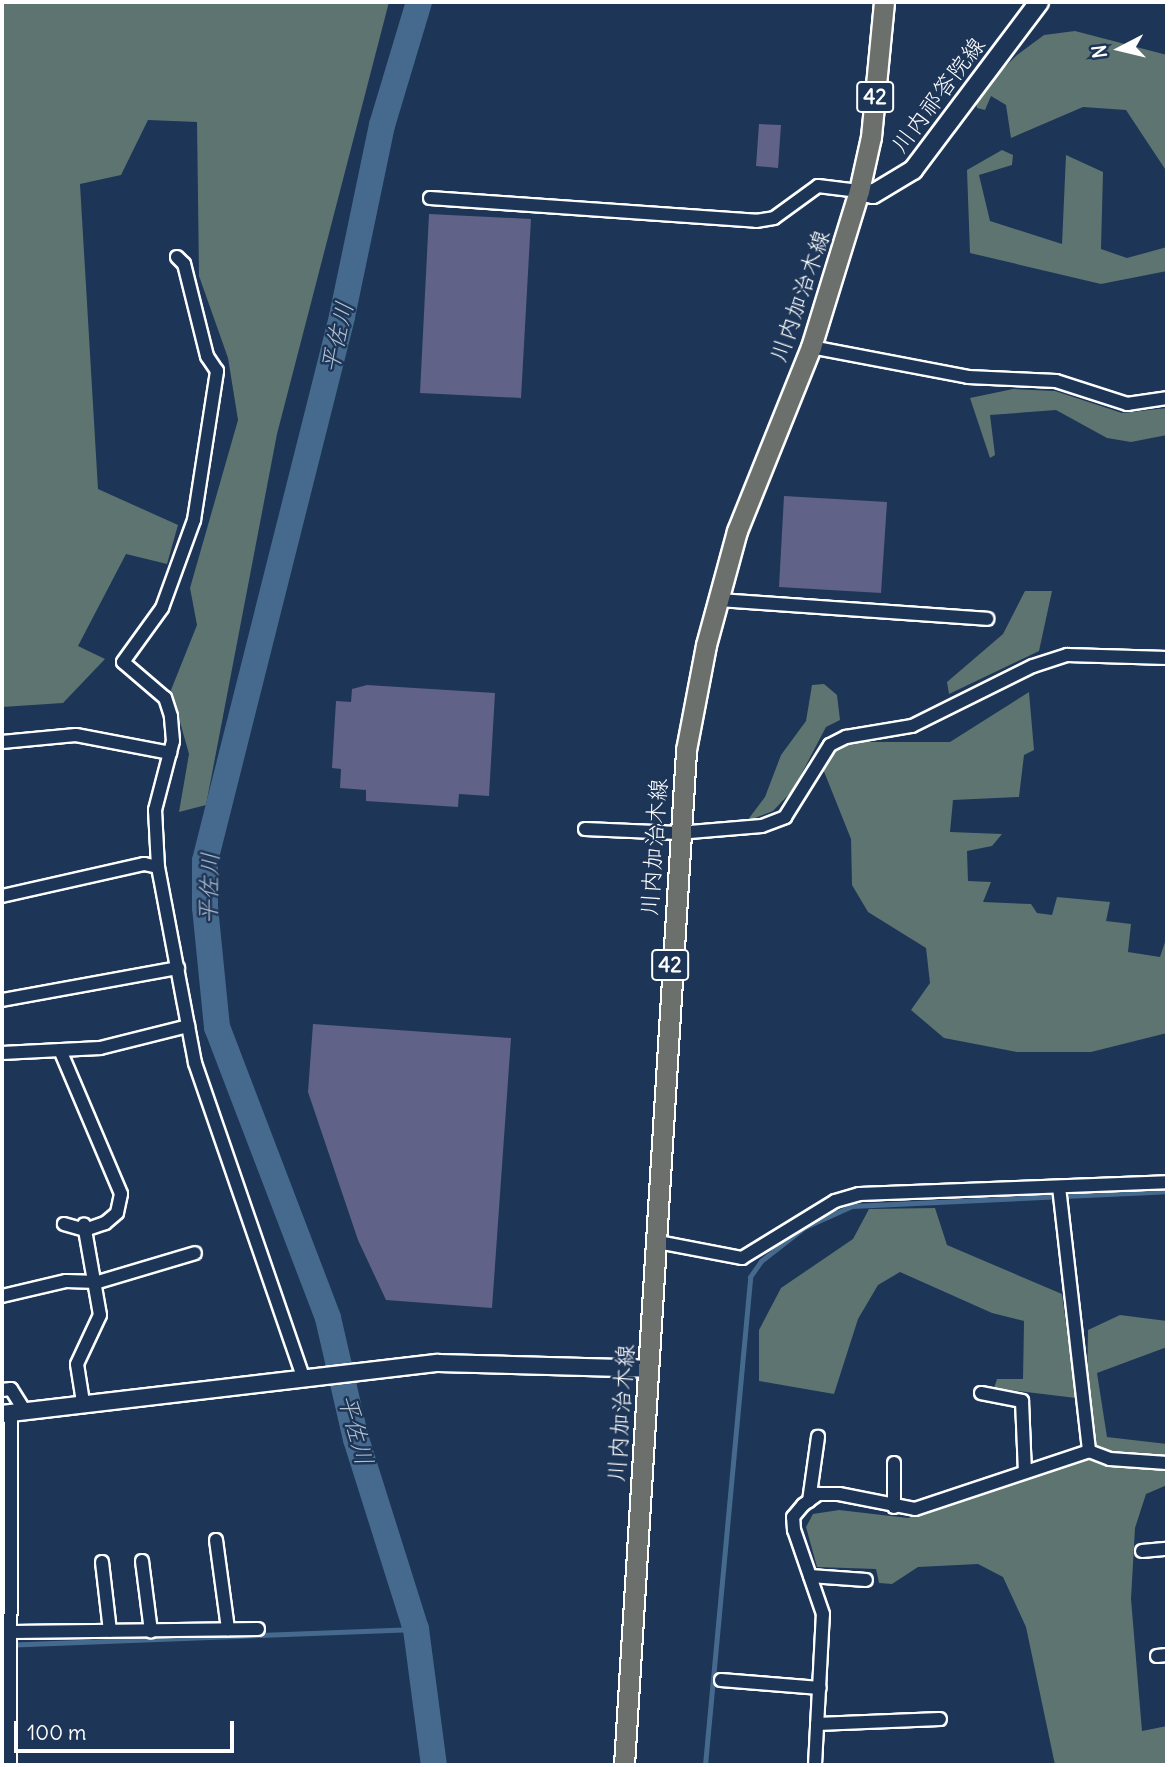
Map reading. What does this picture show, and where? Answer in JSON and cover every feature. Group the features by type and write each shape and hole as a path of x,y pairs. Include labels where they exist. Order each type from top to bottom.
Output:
{"main road":[{"name":"川内加治木線","path":"624,1765 657,1242 678,833 695,696 737,531 811,346 859,191 871,137 884,2"},
{"name":"川内祁答院線","path":"859,191 873,194 913,170 1039,2"}],"street":[{"path":"430,198 756,221 774,218 818,186 859,191"},
{"path":"177,257 184,264 207,356 217,371 203,478 162,608 123,662 164,698 172,716 170,753 155,810 158,867 195,1063 307,1375"},
{"path":"811,346 968,377 1056,381 1127,404 1167,398"},
{"path":"718,600 988,619"},
{"path":"585,829 678,833 762,826 785,817 830,745 846,737 912,726 1033,666 1067,655 1167,658"},
{"path":"2,742 76,735 170,753"},
{"path":"2,896 144,864 158,867"},
{"path":"2,1000 178,968"},
{"path":"2,1053 100,1048 188,1026"},
{"path":"60,1050 121,1194 117,1213 84,1225 64,1224"},
{"path":"657,1242 742,1258 835,1201 859,1194 1060,1192 1167,1182"},
{"path":"1060,1192 1089,1451"},
{"path":"83,1402 78,1364 100,1315 98,1282 84,1225"},
{"path":"2,1296 66,1281 98,1282 195,1253"},
{"path":"12,1413 370,1368 473,1362 649,1369"},
{"path":"2,1390 11,1388 12,1413 10,1765"},
{"path":"981,1392 1022,1401 1025,1472"},
{"path":"809,1501 818,1437"},
{"path":"815,1765 823,1614 793,1517 817,1494 839,1494 894,1507 915,1508 1089,1451 1110,1459 1167,1463"},
{"path":"894,1463 894,1507"},
{"path":"216,1540 228,1629"},
{"path":"1142,1551 1167,1549"},
{"path":"142,1561 151,1630"},
{"path":"102,1562 110,1631"},
{"path":"810,1576 866,1580"},
{"path":"12,1640 110,1631 258,1629"},
{"path":"721,1680 820,1688"},
{"path":"817,1724 940,1719"}],"green space":[{"path":"2,2 389,2 277,434 206,805 179,812 189,754 171,690 197,625 190,588 238,420 228,358 199,276 197,122 148,120 121,175 80,184 98,489 178,525 167,564 126,554 78,646 105,659 63,703 2,707"},
{"path":"1075,31 1167,55 1167,172 1126,110 1083,107 1011,138 1006,105 991,96 985,110 977,108 975,96 1017,55 1044,35"},
{"path":"1002,150 1013,155 1012,165 979,175 990,221 1062,244 1066,155 1103,172 1101,249 1127,258 1167,247 1167,271 1101,284 970,253 967,170"},
{"path":"1013,389 1055,391 1122,413 1167,408 1167,435 1131,442 1107,438 1056,410 990,415 995,455 990,458 970,398"},
{"path":"1025,591 1052,591 1039,651 949,694 947,682 1003,634"},
{"path":"824,684 837,695 840,720 826,727 793,790 773,811 747,821 765,797 781,755 806,721 812,685"},
{"path":"1029,692 1034,750 1024,755 1019,797 953,800 950,832 1002,834 992,846 967,851 968,881 991,882 983,902 1031,904 1037,913 1052,915 1057,897 1110,902 1106,921 1131,924 1128,952 1160,957 1167,936 1167,1033 1091,1052 1017,1052 944,1038 911,1010 930,983 926,948 868,912 852,885 851,839 823,769 834,750 855,742 950,742"},
{"path":"935,1208 947,1245 1062,1294 1076,1398 994,1388 997,1379 1023,1379 1024,1321 992,1313 900,1272 878,1285 858,1319 834,1394 759,1381 759,1330 781,1288 853,1239 869,1209"},
{"path":"1120,1315 1167,1321 1167,1347 1097,1373 1107,1437 1167,1444 1167,1485 1146,1494 1135,1528 1131,1599 1142,1731 1167,1726 1167,1765 1055,1765 1026,1627 1003,1577 978,1564 918,1567 892,1584 879,1583 876,1569 817,1567 806,1527 813,1514 839,1510 908,1518 1086,1460 1088,1330"}],"building":[{"path":"759,124 781,125 778,168 756,166"},
{"path":"429,214 531,219 521,398 420,393"},
{"path":"784,496 887,502 881,593 779,587"},
{"path":"367,685 495,693 489,796 459,794 458,807 366,801 366,790 340,788 341,769 332,768 336,701 351,702 352,689"},
{"path":"313,1024 511,1038 492,1308 386,1300 358,1240 308,1092"}],"waterway":[{"name":"平佐川","path":"419,2 382,125 342,317 205,861 205,907 217,1027 328,1318 356,1439 416,1629 434,1765"},
{"path":"705,1765 750,1277 761,1261 805,1227 852,1206 1167,1191"},
{"path":"2,1645 416,1629"}]}
